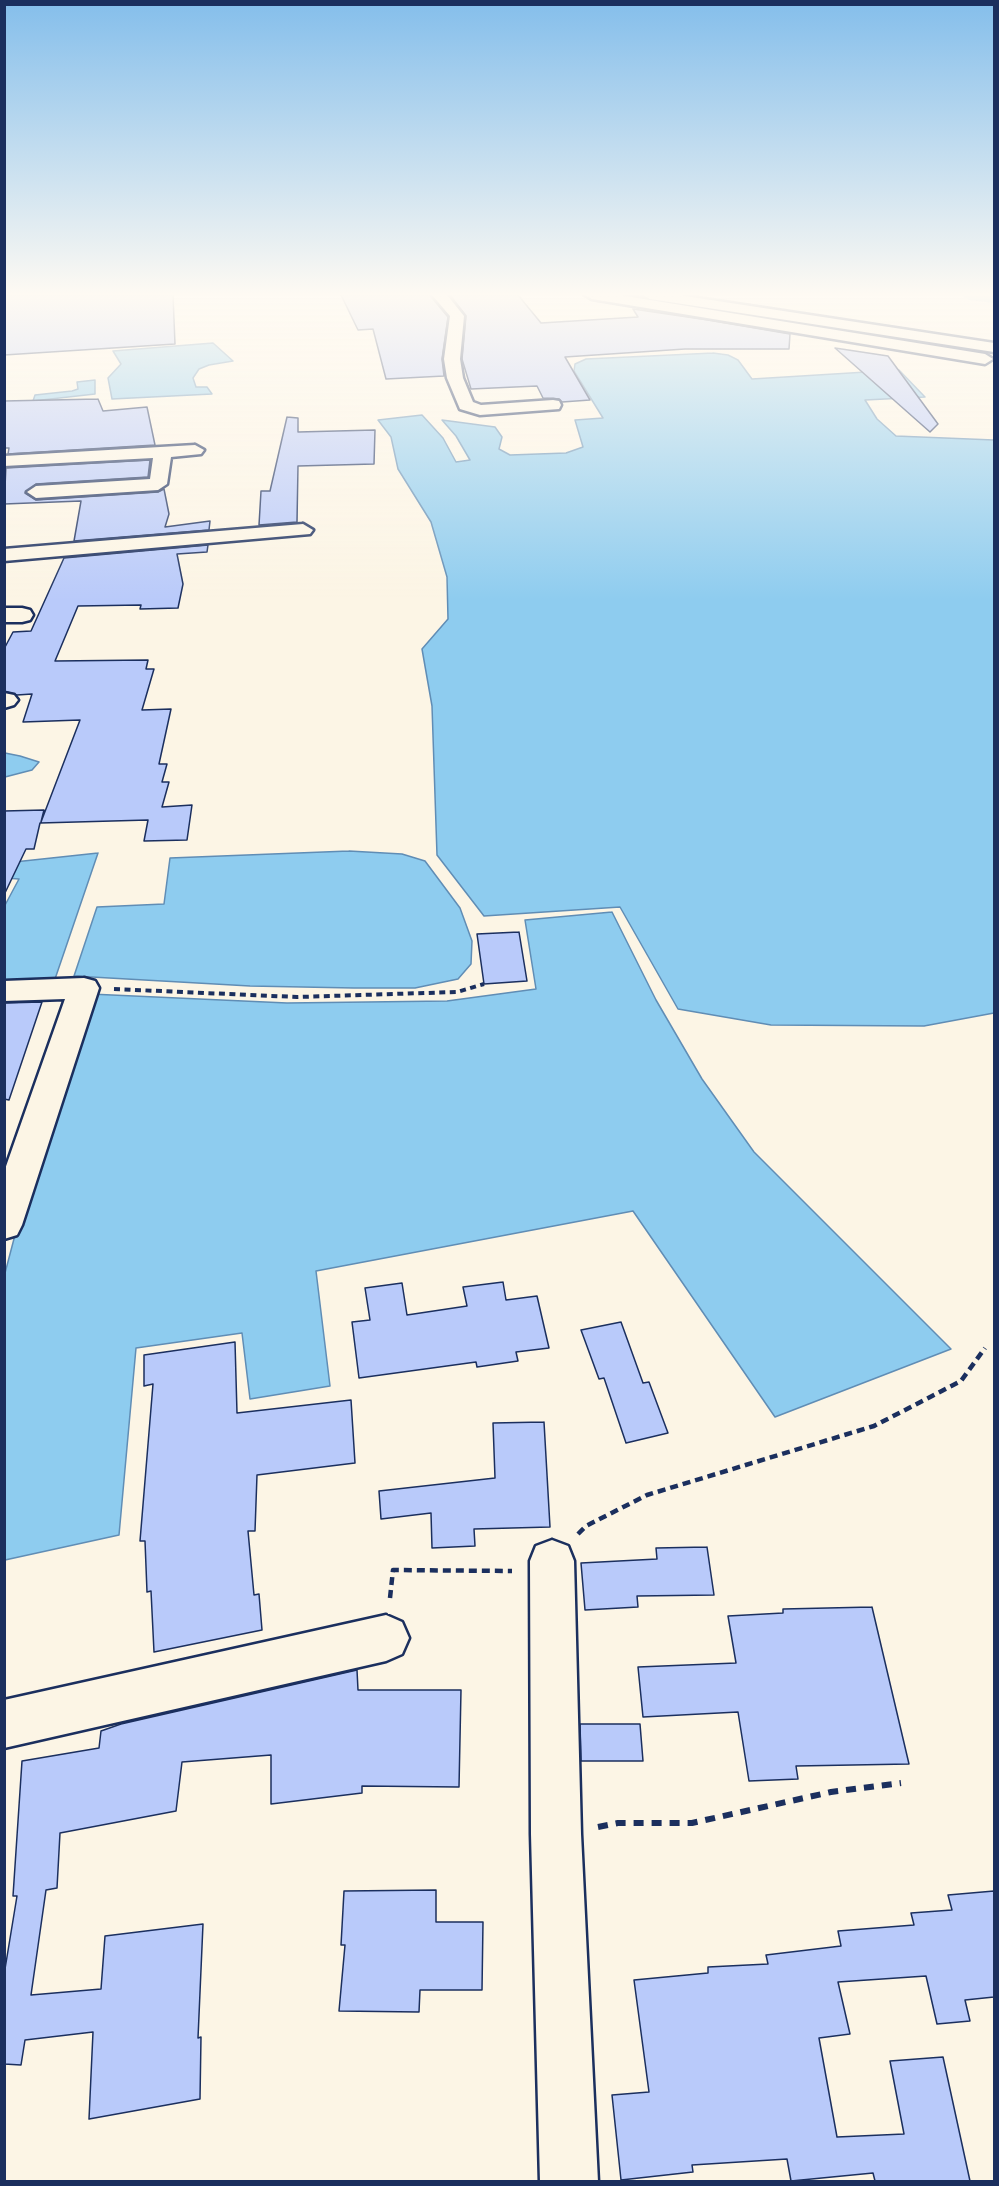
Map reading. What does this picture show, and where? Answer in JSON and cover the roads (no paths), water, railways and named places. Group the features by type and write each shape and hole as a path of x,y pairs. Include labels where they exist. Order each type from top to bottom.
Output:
{"main road":[{"path":"463,397 466,405 480,410 553,405"},
{"path":"4,461 195,450"},
{"path":"36,492 158,484 163,452"},
{"path":"4,555 303,530"},
{"path":"4,991 84,988 4,1225"},
{"path":"552,1561 556,1834 569,2181"},
{"path":"4,1724 386,1638"}],"water":[{"path":"34,397 68,397 33,401"},
{"path":"112,397 152,397 112,399"},
{"path":"590,397 925,397 865,400 877,419 896,436 994,440 994,1013 924,1026 771,1025 678,1009 620,907 484,916 437,855 432,706 422,649 448,619 447,577 431,522 398,469 391,437 378,420 422,415 443,438 456,462 470,460 456,436 442,420 495,427 502,437 499,449 510,455 566,453 583,447 575,420 603,418"},
{"path":"5,753 39,762 32,770 5,777"},
{"path":"349,851 402,854 425,861 460,908 472,941 471,964 458,979 415,988 354,988 250,986 74,976 97,907 164,904 170,858"},
{"path":"98,853 55,979 5,981 4,907 19,879 5,878 5,863"},
{"path":"612,912 656,1000 702,1079 754,1152 951,1349 775,1417 633,1211 316,1271 330,1386 250,1399 242,1333 136,1348 119,1535 5,1560 5,1273 35,1159 90,994 287,1003 447,1001 536,989 525,920"}]}
